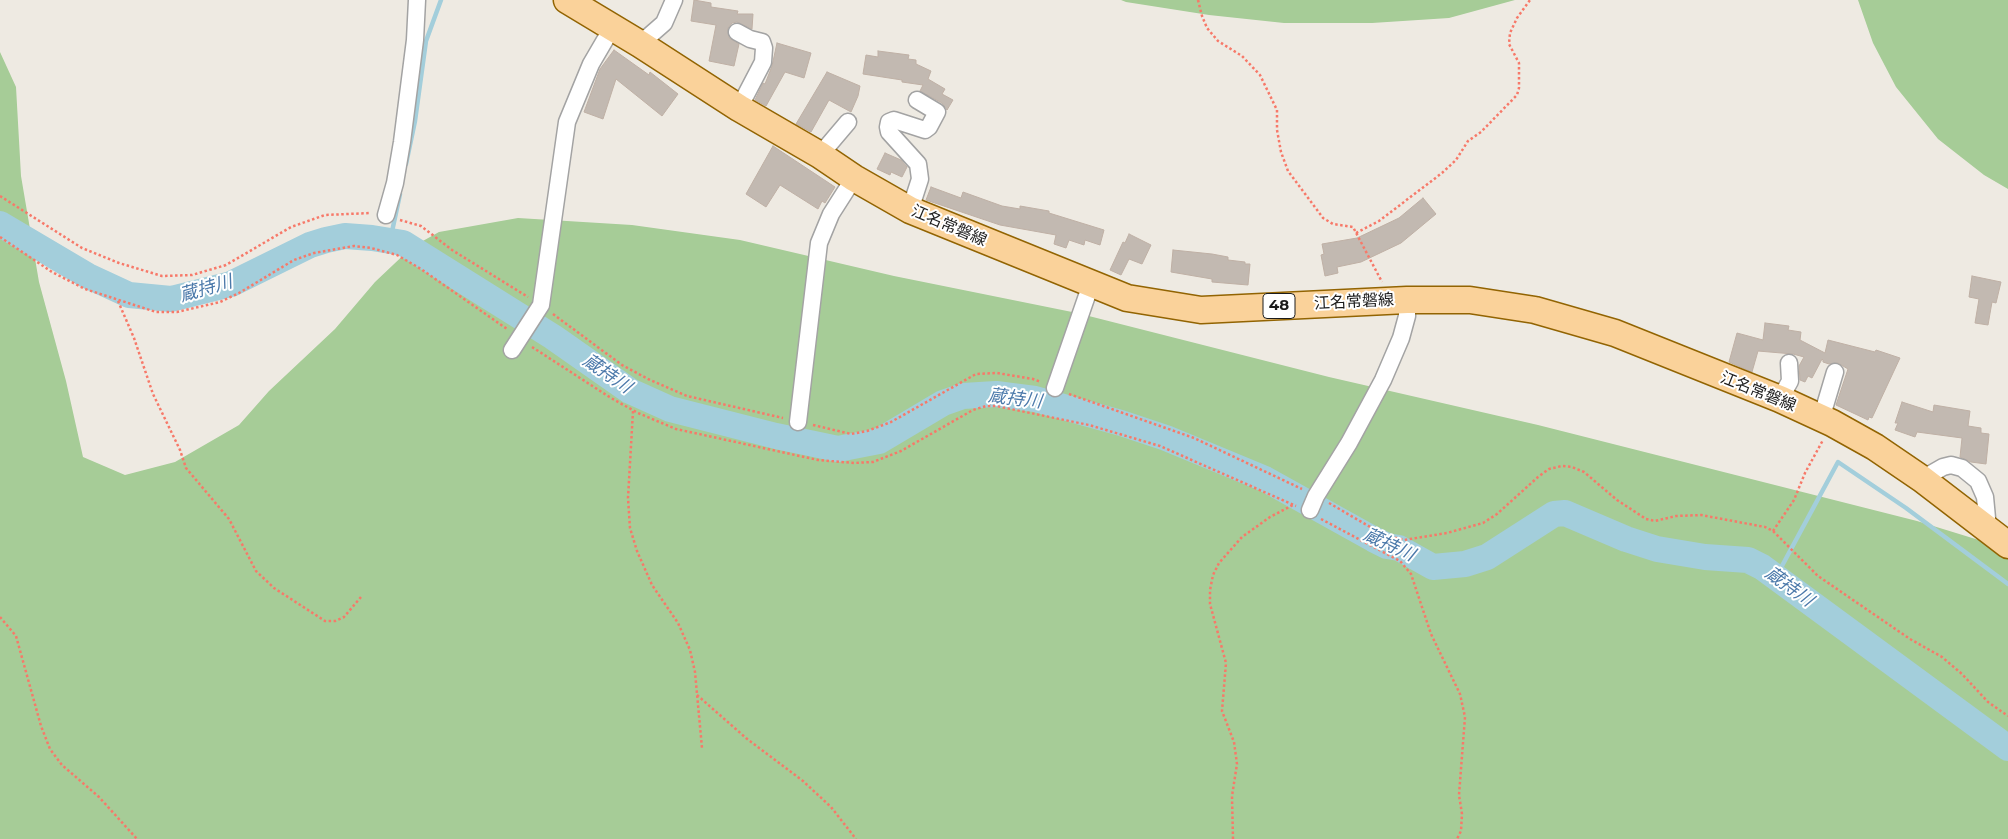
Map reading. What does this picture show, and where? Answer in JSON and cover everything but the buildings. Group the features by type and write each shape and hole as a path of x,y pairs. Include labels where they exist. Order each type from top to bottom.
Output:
{"main road":[{"name":"江名常磐線","path":"567,0 640,44 739,108 910,210 1127,298 1201,310 1397,300 1470,300 1535,310 1615,333 1780,399 1827,421 1875,447 1922,479 2008,545"}],"street":[{"path":"386,215 395,183 402,142 415,40 416,0"},
{"path":"640,44 664,23 674,0"},
{"path":"516,344 541,305 567,122 591,64 612,28"},
{"path":"737,32 762,42 764,48 763,62 739,108"},
{"path":"910,210 920,179 918,164 889,132 888,127 889,122 894,120 925,130 929,127 937,112 917,100"},
{"path":"820,155 848,122"},
{"path":"798,422 819,244 831,214 854,178"},
{"path":"1054,388 1091,284"},
{"path":"1313,503 1349,443 1383,380 1407,316 1397,300"},
{"path":"1780,399 1790,381 1789,364"},
{"path":"1827,421 1836,372"}],"path":[{"path":"1198,0 1207,28 1218,41 1242,56 1260,75 1277,110 1277,130 1281,152 1288,170 1323,218 1333,224 1353,227 1383,283 1397,300"},
{"path":"1356,233 1379,221 1442,173 1456,160 1468,141 1481,132 1517,95 1519,88 1519,63 1509,44 1510,33 1530,0"},
{"path":"0,196 82,248 119,263 162,276 192,275 226,265 292,227 326,215 367,213 386,215 421,226 452,250 541,305 622,365 687,396 851,434 867,431 891,422 976,374 997,373 1033,379 1091,403 1194,438 1313,503 1384,535 1404,540 1483,523 1497,514 1549,469 1562,466 1572,467 1584,472 1617,500 1646,519 1654,521 1676,516 1701,515 1766,527 1773,530 1818,576 1910,639 1946,661 1962,674 1988,702 2008,716"},
{"path":"0,237 52,272 118,301 156,312 177,312 220,302 240,293 294,260 314,253 354,246 371,248 392,253 421,269 516,344 634,411 676,429 818,460 854,463 873,462 901,451 973,410 986,406 996,406 1089,425 1160,446 1293,505"},
{"path":"118,301 134,338 153,394 180,450 186,468 229,519 256,572 274,588 325,621 335,621 344,616 362,597"},
{"path":"634,411 628,498 630,528 637,551 652,585 678,624 690,650 695,672 702,748"},
{"path":"1773,530 1794,500 1827,421"},
{"path":"1233,839 1232,796 1237,764 1234,742 1222,711 1226,663 1210,604 1213,575 1219,563 1242,538 1270,517 1293,505 1313,503"},
{"path":"1313,503 1324,521 1400,561 1411,574 1431,634 1460,694 1464,712 1465,738 1459,796 1462,814 1461,831 1457,839"},
{"path":"0,616 16,636 41,726 50,749 62,765 100,798 137,839"},
{"path":"697,695 746,738 804,781 831,807 856,839"}],"green space":[{"path":"1121,0 1515,0 1449,18 1372,23 1284,23 1209,15"},
{"path":"1858,0 2008,0 2008,189 1984,175 1938,139 1896,87 1873,43"},
{"path":"0,52 16,87 21,176 39,282 66,381 83,457 125,475 175,462 239,425 269,391 335,329 375,282 412,247 439,232 518,218 632,225 740,240 894,276 1077,313 1329,377 1538,425 1917,521 2008,549 2008,839 0,839"}],"waterway":[{"path":"406,164 415,121 426,41 441,0"},
{"path":"390,241 400,194"},
{"name":"蔵持川","path":"0,224 88,276 129,295 171,299 231,284 310,245 326,240 345,236 403,243 553,337 630,391 670,409 776,436 838,449 879,441 943,403 963,396 996,394 1035,399 1121,423 1166,438 1265,479 1373,539 1387,546 1399,548 1433,567 1465,564 1487,557 1554,514 1565,513 1626,539 1657,549 1705,557 1748,560 1762,567 2008,748"},
{"path":"1776,577 1838,462 1906,508 2008,584"}]}
